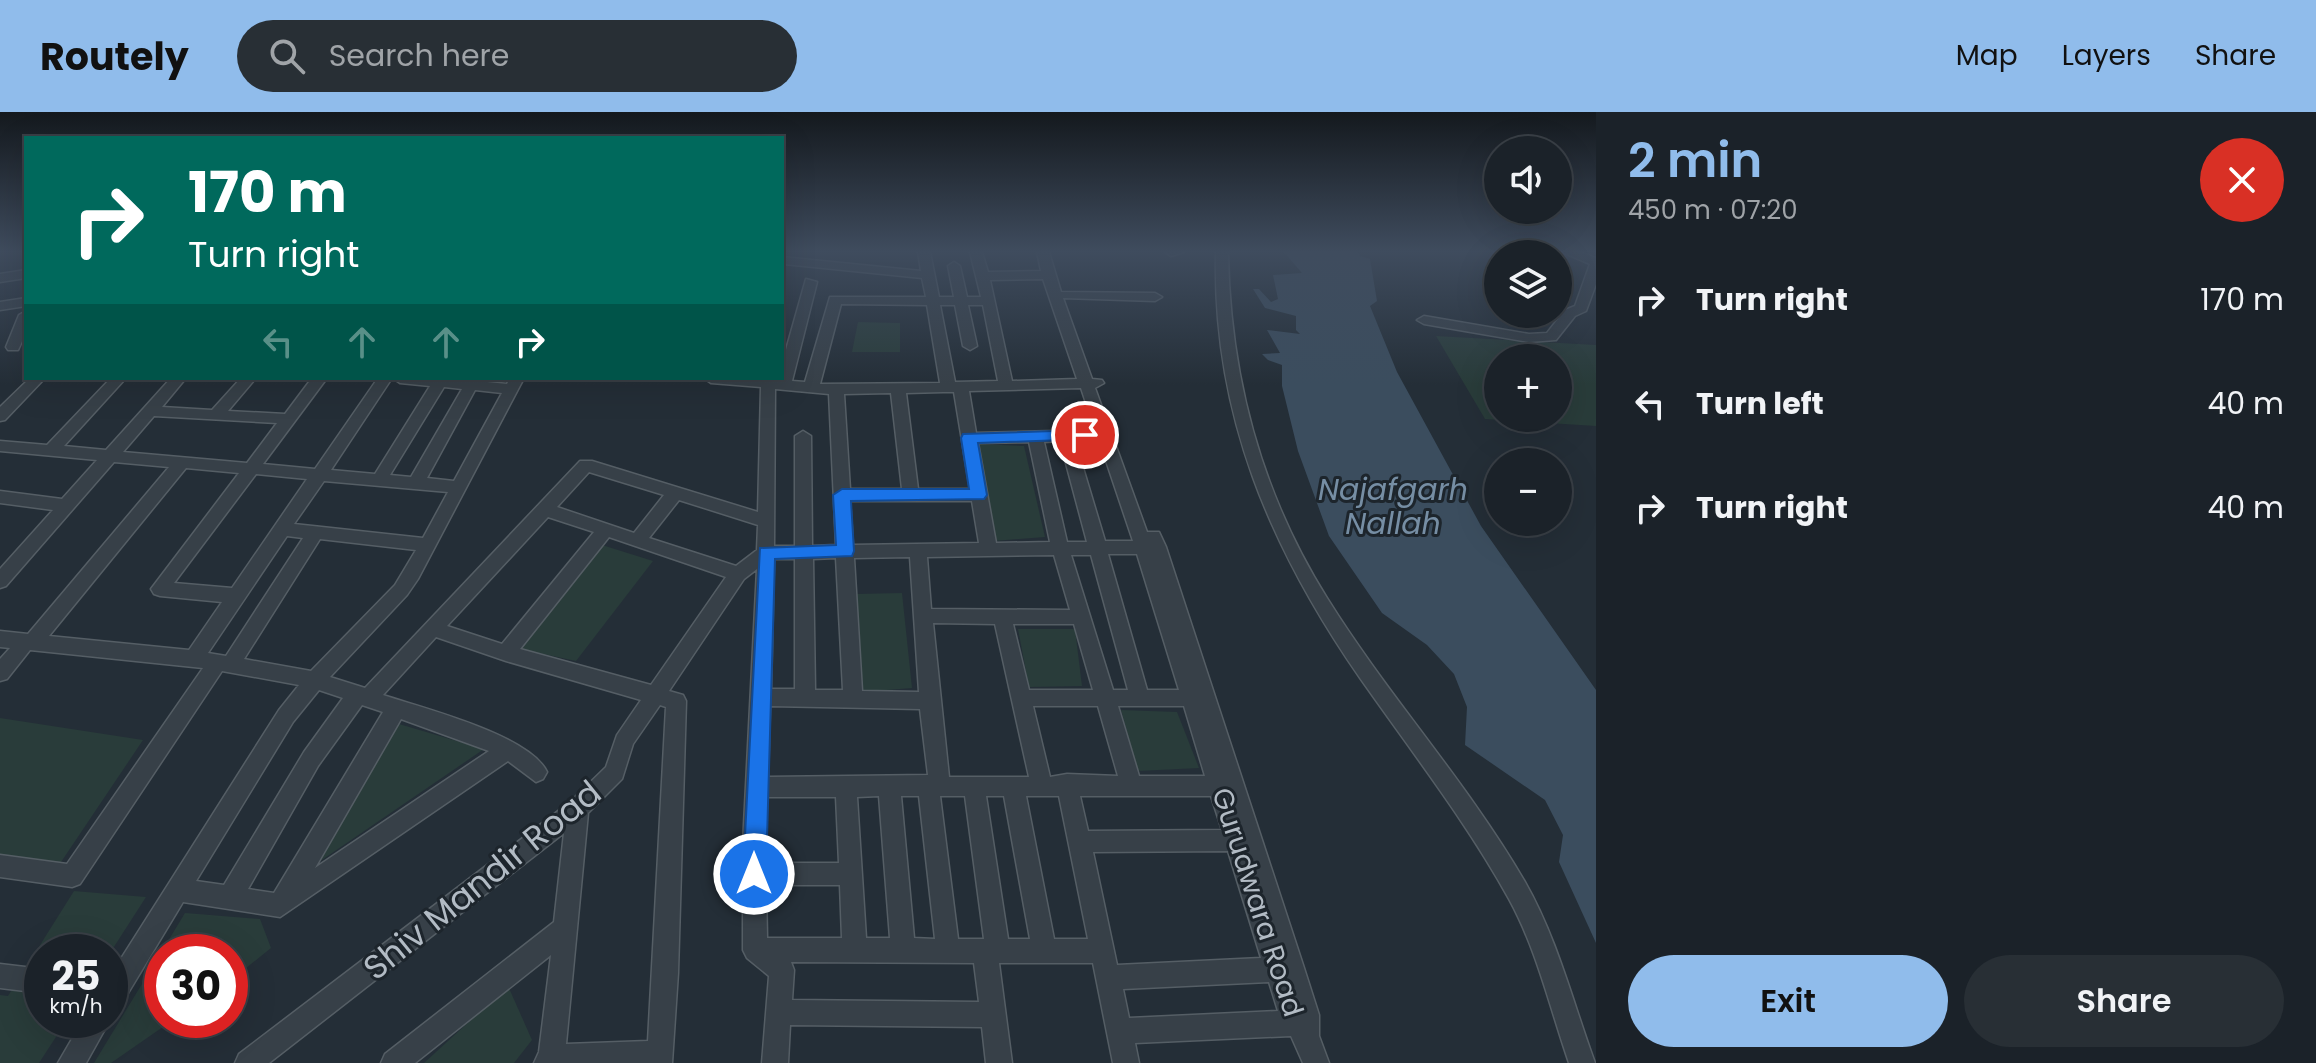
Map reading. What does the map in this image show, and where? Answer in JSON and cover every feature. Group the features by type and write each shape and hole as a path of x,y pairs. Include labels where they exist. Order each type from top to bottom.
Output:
{"street":[{"path":"784,362 806,296"},
{"path":"931,296 969,438 988,548"},
{"path":"960,296 970,346"},
{"path":"988,296 1006,386"},
{"name":"Gurudwara Road","path":"1057,296 1093,383 1105,435 1150,547 1190,698 1277,969 1302,1031"},
{"name":"Gurudwara Road","path":"1065,296 1296,980 1306,1015 1302,1031"},
{"path":"1127,296 1155,297"},
{"path":"1220,296 1226,347 1240,411 1275,515 1320,601 1507,873 1532,923 1582,1063"},
{"path":"1572,310 1581,308 1585,296"},
{"path":"811,389 835,300 989,301"},
{"path":"0,306 24,302"},
{"path":"13,347 24,320"},
{"path":"1424,320 1543,338 1556,333 1558,328"},
{"path":"0,399 24,376"},
{"path":"0,416 36,380"},
{"path":"52,449 117,380"},
{"path":"0,581 177,380"},
{"path":"217,414 247,380"},
{"path":"237,596 160,589 319,380"},
{"path":"194,658 384,380"},
{"path":"420,380 471,385 514,383"},
{"path":"741,380 836,390 1093,383"},
{"path":"755,950 754,874 766,521 778,380"},
{"path":"380,479 440,382"},
{"path":"128,968 286,716 315,680 401,590 514,383"},
{"path":"416,483 471,385"},
{"path":"898,389 911,495"},
{"path":"836,390 853,700"},
{"path":"150,411 290,419"},
{"path":"1066,435 1140,698"},
{"path":"969,438 1105,435"},
{"path":"803,436 805,699"},
{"path":"1035,436 1060,547 1131,784"},
{"path":"0,446 458,487"},
{"path":"0,673 183,461"},
{"path":"230,898 311,759 363,696 586,465 766,521"},
{"path":"637,541 675,493"},
{"path":"842,495 979,495"},
{"path":"1,499 66,506"},
{"path":"544,509 738,574"},
{"path":"283,529 427,545"},
{"path":"506,653 605,531"},
{"path":"0,866 72,876 315,533"},
{"path":"766,553 1150,547"},
{"path":"918,550 948,952"},
{"name":"Shiv Mandir Road","path":"251,1062 578,809 615,772 624,741 738,574 766,553"},
{"path":"922,616 1081,617"},
{"path":"1002,616 1041,784"},
{"path":"431,628 506,653 676,701 660,1058 550,1061 578,809"},
{"path":"0,639 194,658 315,680 488,740 508,750 536,772"},
{"path":"761,697 929,701"},
{"path":"1022,698 1190,698"},
{"path":"280,905 396,709"},
{"path":"177,890 280,905 508,750"},
{"path":"1067,784 1126,1063"},
{"path":"974,785 992,951 993,1015 999,1063"},
{"path":"1013,785 1045,953"},
{"path":"846,786 855,950"},
{"path":"889,786 903,951"},
{"path":"757,787 1219,786"},
{"path":"1079,842 1235,840"},
{"path":"754,874 851,874"},
{"path":"394,1063 565,928"},
{"path":"755,950 1102,951"},
{"path":"755,950 782,970 775,1063"},
{"path":"1108,978 1277,969"},
{"path":"0,976 24,979"},
{"path":"779,1012 993,1015"},
{"path":"1120,1031 1302,1031 1316,1063"},
{"path":"71,1063 86,1038"}],"green space":[{"path":"858,322 900,323 900,352 852,352"},
{"path":"1436,336 1596,345 1596,426 1572,424 1572,344 1484,344 1484,417"},
{"path":"978,444 1024,446 1045,537 994,541"},
{"path":"602,545 653,561 576,661 520,649"},
{"path":"902,593 912,688 863,692 856,594"},
{"path":"1018,629 1075,629 1082,686 1029,687"},
{"path":"1121,710 1177,712 1199,768 1138,771"},
{"path":"0,718 143,740 59,865 0,856"},
{"path":"399,724 484,749 313,866"},
{"path":"74,891 146,897 122,934 47,934"},
{"path":"185,913 260,919 271,948 248,967 248,934 172,934"},
{"path":"24,971 24,1038 55,1038 39,1063 0,1063 0,995 8,996"},
{"path":"144,981 144,1038 147,1038 111,1063 94,1063 109,1038 128,1038 128,1007"},
{"path":"508,986 532,1040 514,1063 424,1063"}],"water":[{"name":"Najafgarh Nallah","path":"1258,296 1266,296 1271,302 1277,296 1376,296 1377,301 1370,306 1397,372 1484,530 1484,536 1488,536 1596,690 1596,943 1559,862 1563,835 1545,800 1465,745 1467,707 1454,674 1427,645 1382,613 1329,536 1298,451 1282,386 1282,365 1262,354 1280,353 1267,330 1300,334 1296,330 1296,316 1265,308"}],"route":[{"path":"754,874 766,553 846,551 842,495 979,495 969,438 1085,435"}]}
